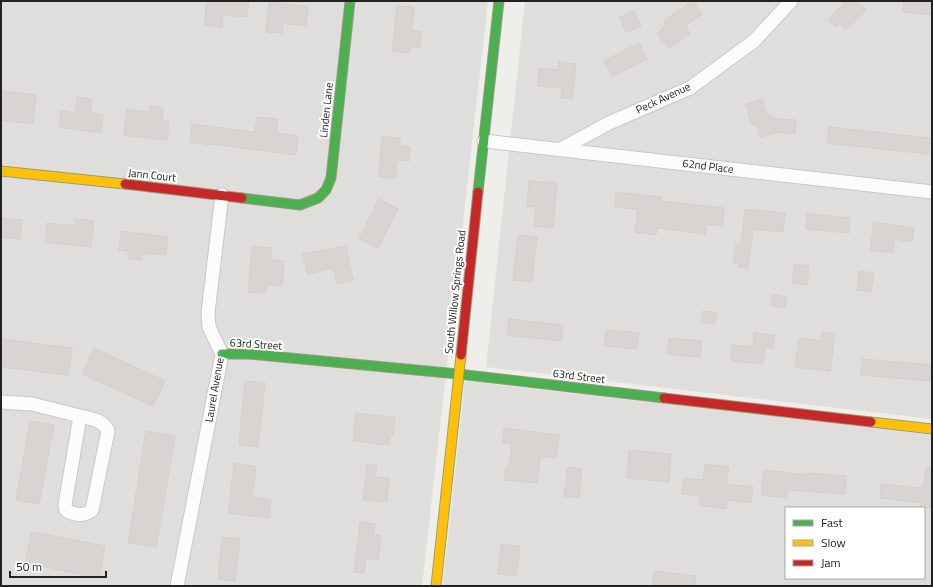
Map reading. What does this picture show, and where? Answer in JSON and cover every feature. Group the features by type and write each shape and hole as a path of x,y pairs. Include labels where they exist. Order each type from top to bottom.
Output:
{"street":[{"name":"Linden Lane","path":"300,205 318,198 326,190 331,178 350,1"},
{"name":"South Willow Springs Road","path":"436,586 499,1"},
{"name":"Peck Avenue","path":"561,149 609,123 690,88 754,41 790,1"},
{"name":"62nd Place","path":"484,141 932,192"},
{"name":"Jann Court","path":"1,171 300,205"},
{"name":"Laurel Avenue","path":"177,586 222,354 209,327 208,313 222,195"},
{"name":"63rd Street","path":"222,354 249,354 458,374 932,429"},
{"path":"1,402 32,404 80,416 103,422 107,426 108,431 92,510 88,514 84,515 69,512 66,510 65,505 80,416"}],"shaded area":[{"path":"1,1 488,1 422,586 1,586"},
{"path":"525,1 932,1 932,419 486,367"},
{"path":"465,381 932,435 932,586 443,586"}],"building":[{"path":"206,1 249,1 247,17 223,15 222,27 205,25"},
{"path":"693,1 702,14 685,26 690,33 669,49 657,33 666,25 663,22"},
{"path":"846,1 857,1 866,10 846,30 840,23 836,27 828,20"},
{"path":"904,1 932,1 932,15 903,12"},
{"path":"269,2 308,7 306,26 283,23 282,33 266,32"},
{"path":"397,6 414,7 412,31 421,32 420,48 410,47 410,53 392,51"},
{"path":"634,11 641,26 626,32 620,17"},
{"path":"639,43 647,59 612,77 604,61"},
{"path":"559,62 576,64 572,99 561,98 562,88 538,86 539,68 558,70"},
{"path":"1,91 36,95 33,124 1,120"},
{"path":"77,97 92,99 91,113 103,115 101,133 59,127 61,111 75,113"},
{"path":"762,99 767,115 771,114 772,118 796,120 795,134 778,132 760,137 757,124 752,126 746,104"},
{"path":"151,106 163,108 162,121 169,122 167,140 124,135 127,110 150,112"},
{"path":"257,117 278,119 276,133 298,136 296,155 190,142 192,124 255,132"},
{"path":"829,127 930,138 928,154 827,143"},
{"path":"382,136 400,138 400,146 410,147 409,161 397,160 396,178 379,177"},
{"path":"529,181 557,183 553,228 534,226 536,207 527,206"},
{"path":"616,192 661,197 660,201 724,208 722,226 706,224 705,234 657,228 656,235 635,232 638,209 615,207"},
{"path":"379,199 398,209 378,248 359,239"},
{"path":"745,209 785,213 783,232 753,229 748,268 739,267 739,263 733,262 736,244 741,244"},
{"path":"807,214 850,218 849,233 806,229"},
{"path":"1,218 22,220 20,239 1,237"},
{"path":"75,219 94,221 91,247 45,242 47,223 75,226"},
{"path":"874,222 914,228 912,242 895,239 893,253 870,250"},
{"path":"121,231 168,237 166,255 142,253 142,260 128,259 128,251 119,250"},
{"path":"518,235 537,237 532,282 513,280"},
{"path":"252,246 272,248 271,260 284,261 282,286 267,284 266,293 248,292"},
{"path":"346,246 353,280 337,284 333,268 307,274 303,254"},
{"path":"794,264 809,266 807,285 792,283"},
{"path":"859,271 874,273 871,292 857,290"},
{"path":"773,295 787,297 785,308 771,306"},
{"path":"703,311 717,313 715,324 701,322"},
{"path":"509,319 563,325 561,341 507,335"},
{"path":"606,330 639,333 637,349 604,346"},
{"path":"822,332 835,334 830,371 795,367 799,338 821,341"},
{"path":"754,333 775,335 773,349 765,348 763,364 731,361 732,345 753,347"},
{"path":"669,338 702,341 700,357 667,354"},
{"path":"1,339 72,348 68,375 1,367"},
{"path":"94,348 165,381 153,406 82,374"},
{"path":"862,359 932,365 932,381 861,375"},
{"path":"245,381 265,383 258,447 239,445"},
{"path":"356,413 395,418 393,436 390,435 389,445 353,441"},
{"path":"30,421 54,425 39,504 16,500"},
{"path":"504,428 559,435 556,458 540,456 537,483 505,480 506,467 509,467 512,444 503,443"},
{"path":"146,431 175,436 156,547 128,543"},
{"path":"629,450 671,454 669,482 627,478"},
{"path":"234,463 256,466 252,497 271,500 269,518 228,513"},
{"path":"367,464 377,465 375,477 389,478 387,502 363,500"},
{"path":"705,464 729,467 726,484 753,487 751,503 727,500 726,509 699,505 700,496 682,494 684,478 703,480"},
{"path":"568,467 582,469 579,498 564,496"},
{"path":"926,467 932,467 932,508 920,507 921,503 880,498 881,484 923,488"},
{"path":"764,470 807,475 807,473 846,476 845,494 787,490 786,498 761,495"},
{"path":"360,522 375,524 373,534 381,536 378,560 366,558 364,573 354,572"},
{"path":"32,532 105,546 99,578 25,563"},
{"path":"222,537 240,539 235,581 218,579"},
{"path":"501,544 520,546 516,576 498,574"},
{"path":"654,571 696,576 695,586 652,586"}],"traffic: fast":[{"path":"242,198 300,205 318,198 326,190 331,178 350,1"},
{"path":"478,192 499,1"},
{"path":"222,354 249,354 458,374 664,398"}],"traffic: slow":[{"path":"1,171 125,184"},
{"path":"436,586 461,355"},
{"path":"871,422 932,429"}],"traffic: jam":[{"path":"125,184 242,198"},
{"path":"461,355 478,192"},
{"path":"664,398 871,422"}]}
